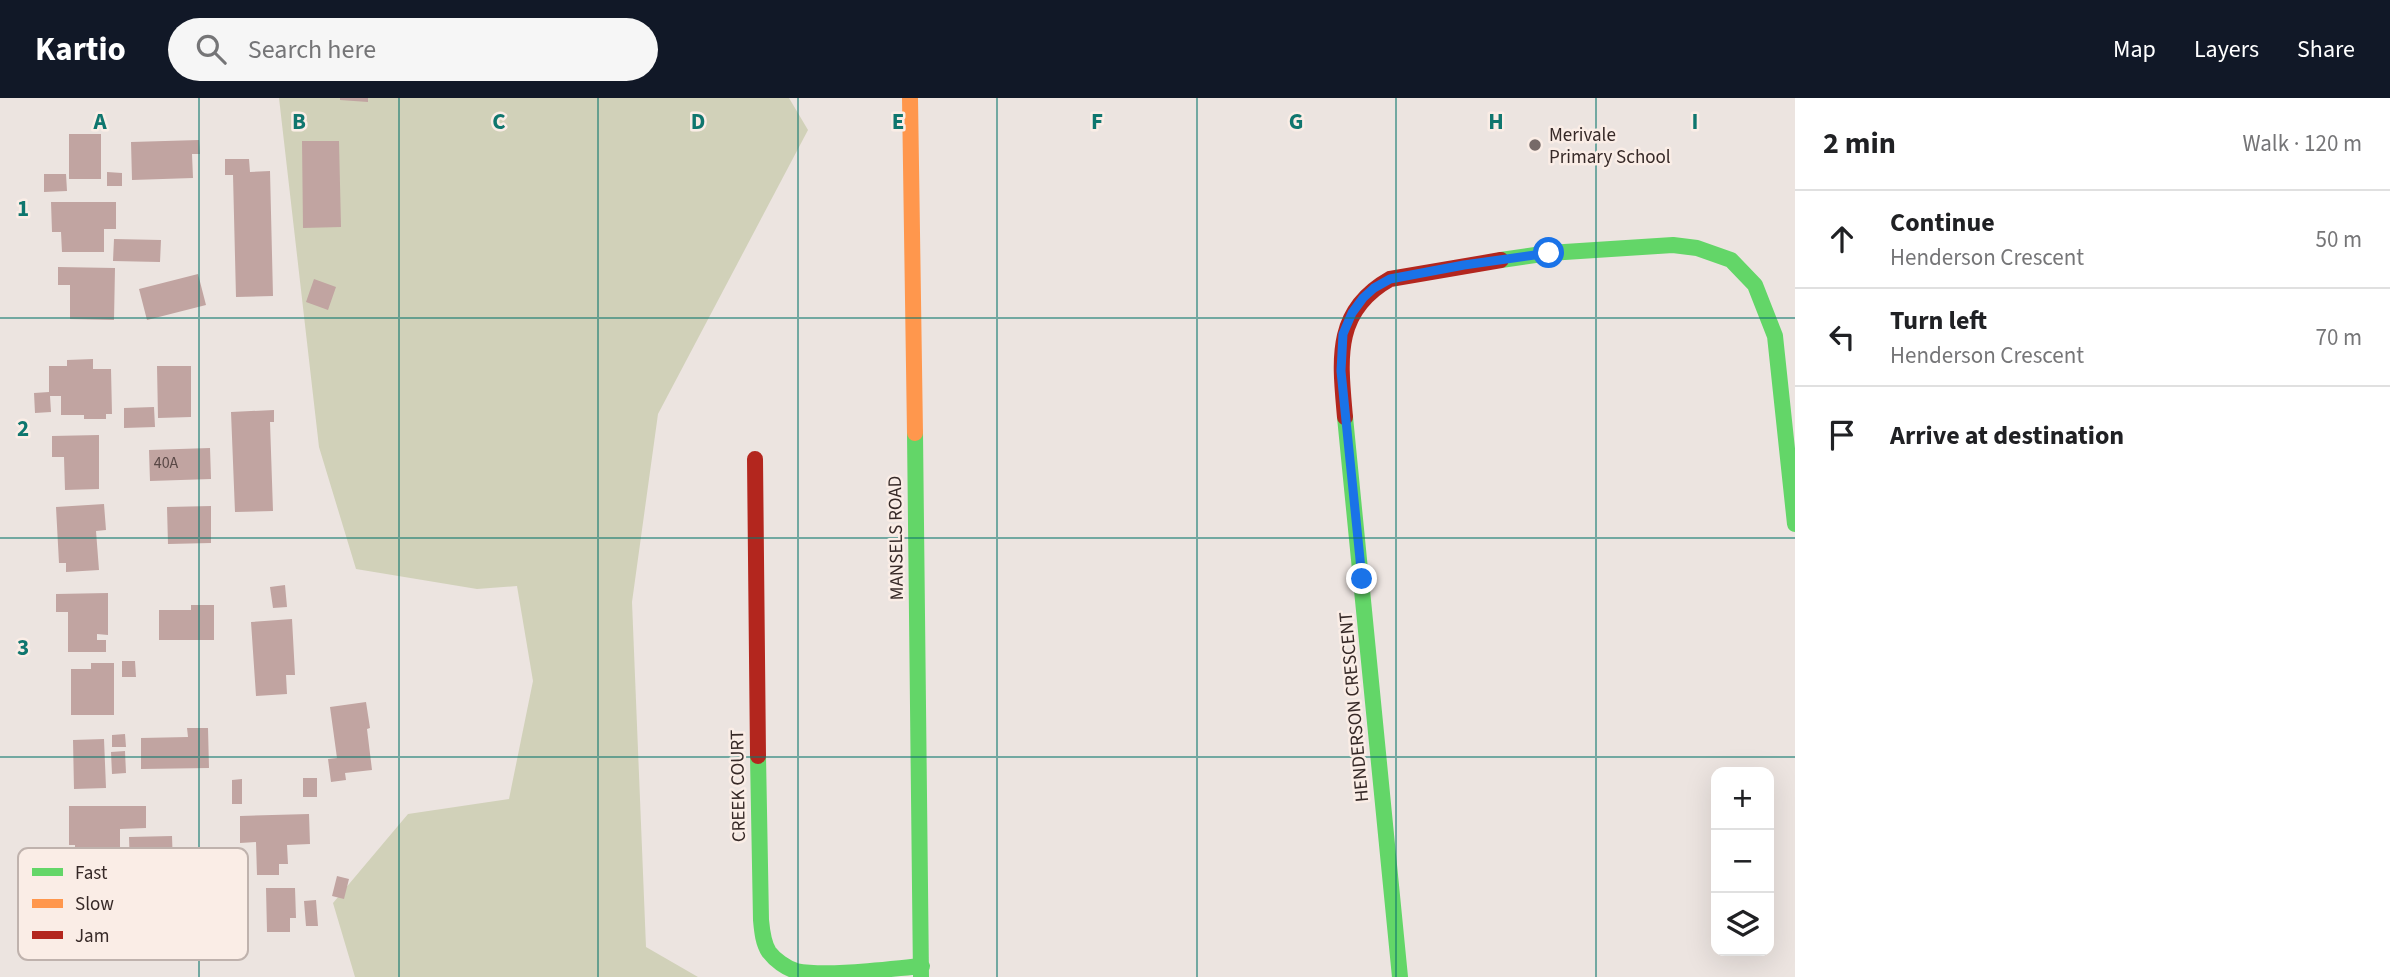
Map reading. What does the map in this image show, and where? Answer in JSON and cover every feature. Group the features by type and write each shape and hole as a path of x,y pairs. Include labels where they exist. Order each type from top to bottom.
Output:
{"street":[{"name":"MANSELS ROAD","path":"909,98 921,972"},
{"name":"HENDERSON CRESCENT","path":"1400,977 1341,371 1343,334 1352,313 1363,298 1374,288 1401,277 1549,253 1672,245 1697,248 1731,260 1755,285 1775,336 1795,524"},
{"name":"CREEK COURT","path":"755,459 760,900 764,940 769,952 795,971 921,972"}],"green space":[{"path":"279,98 789,98 808,130 658,414 632,602 646,947 698,977 355,977 333,903 408,814 509,799 533,681 517,586 477,589 356,569 319,447"}],"building":[{"path":"368,98 368,102 340,100"},
{"path":"69,134 101,134 101,179 69,179"},
{"path":"199,140 200,154 192,154 193,178 132,180 131,142"},
{"path":"302,141 339,141 341,227 303,228"},
{"path":"225,159 249,159 250,172 270,171 273,296 236,297 233,175 225,175"},
{"path":"107,172 122,173 122,186 107,186"},
{"path":"44,174 66,174 67,191 44,192"},
{"path":"51,202 116,202 116,229 104,229 104,252 62,252 61,232 52,232"},
{"path":"114,239 161,240 160,262 113,261"},
{"path":"58,267 115,268 114,320 70,319 70,285 58,285"},
{"path":"198,274 206,305 147,320 139,289"},
{"path":"314,279 336,287 328,310 306,302"},
{"path":"93,359 93,369 111,369 112,414 106,414 106,419 61,415 61,396 50,396 51,412 35,413 34,393 49,392 49,366 67,366 67,360"},
{"path":"157,366 191,366 191,417 158,418"},
{"path":"154,407 155,427 124,428 124,408"},
{"path":"274,410 274,422 270,422 273,511 235,512 231,412"},
{"path":"99,435 99,489 65,490 64,457 52,457 52,436"},
{"path":"210,448 211,479 150,481 149,450"},
{"path":"104,504 106,530 96,531 99,570 66,572 66,563 59,563 56,507"},
{"path":"211,506 211,543 168,544 167,507"},
{"path":"285,585 287,607 273,608 270,587"},
{"path":"108,593 108,635 97,634 97,640 106,640 106,652 68,652 68,612 56,612 56,594"},
{"path":"191,605 214,605 214,640 159,640 159,610 191,610"},
{"path":"292,619 295,675 286,675 287,694 256,696 251,622"},
{"path":"122,661 135,661 136,677 122,677"},
{"path":"91,663 114,663 114,715 71,715 71,669 91,669"},
{"path":"366,702 372,770 345,773 346,780 331,782 328,759 337,758 330,707"},
{"path":"187,728 208,728 209,768 141,769 141,738 188,737"},
{"path":"125,734 126,747 112,747 112,735"},
{"path":"104,739 106,788 74,789 73,740"},
{"path":"125,751 126,773 112,774 111,752"},
{"path":"303,778 317,778 317,797 303,797"},
{"path":"242,779 242,804 232,804 232,780"},
{"path":"69,806 146,806 146,828 120,829 120,848 75,848 75,845 69,845"},
{"path":"309,814 310,844 287,845 288,864 279,864 279,875 257,875 256,842 240,843 240,816"},
{"path":"172,836 172,848 129,848 129,837"},
{"path":"337,876 349,879 344,899 332,896"},
{"path":"266,888 295,888 296,918 290,918 290,932 267,932"},
{"path":"316,900 318,926 306,926 304,901"}],"traffic: fast":[{"path":"1501,260 1549,253 1673,245 1697,248 1731,260 1755,285 1775,336 1795,524"},
{"path":"1345,417 1400,977"},
{"path":"915,433 921,977"},
{"path":"758,756 761,920 764,941 769,952 788,968 809,973 922,966"}],"traffic: slow":[{"path":"910,98 915,433"}],"traffic: jam":[{"path":"1345,417 1342,376 1344,339 1358,306 1371,292 1390,279 1501,260"},
{"path":"755,459 758,756"}],"place":[{"name":"Merivale Primary School","path":"1535,145"}],"route":[{"path":"1362,579 1341,371 1343,334 1352,313 1374,288 1390,279 1549,253"}]}
